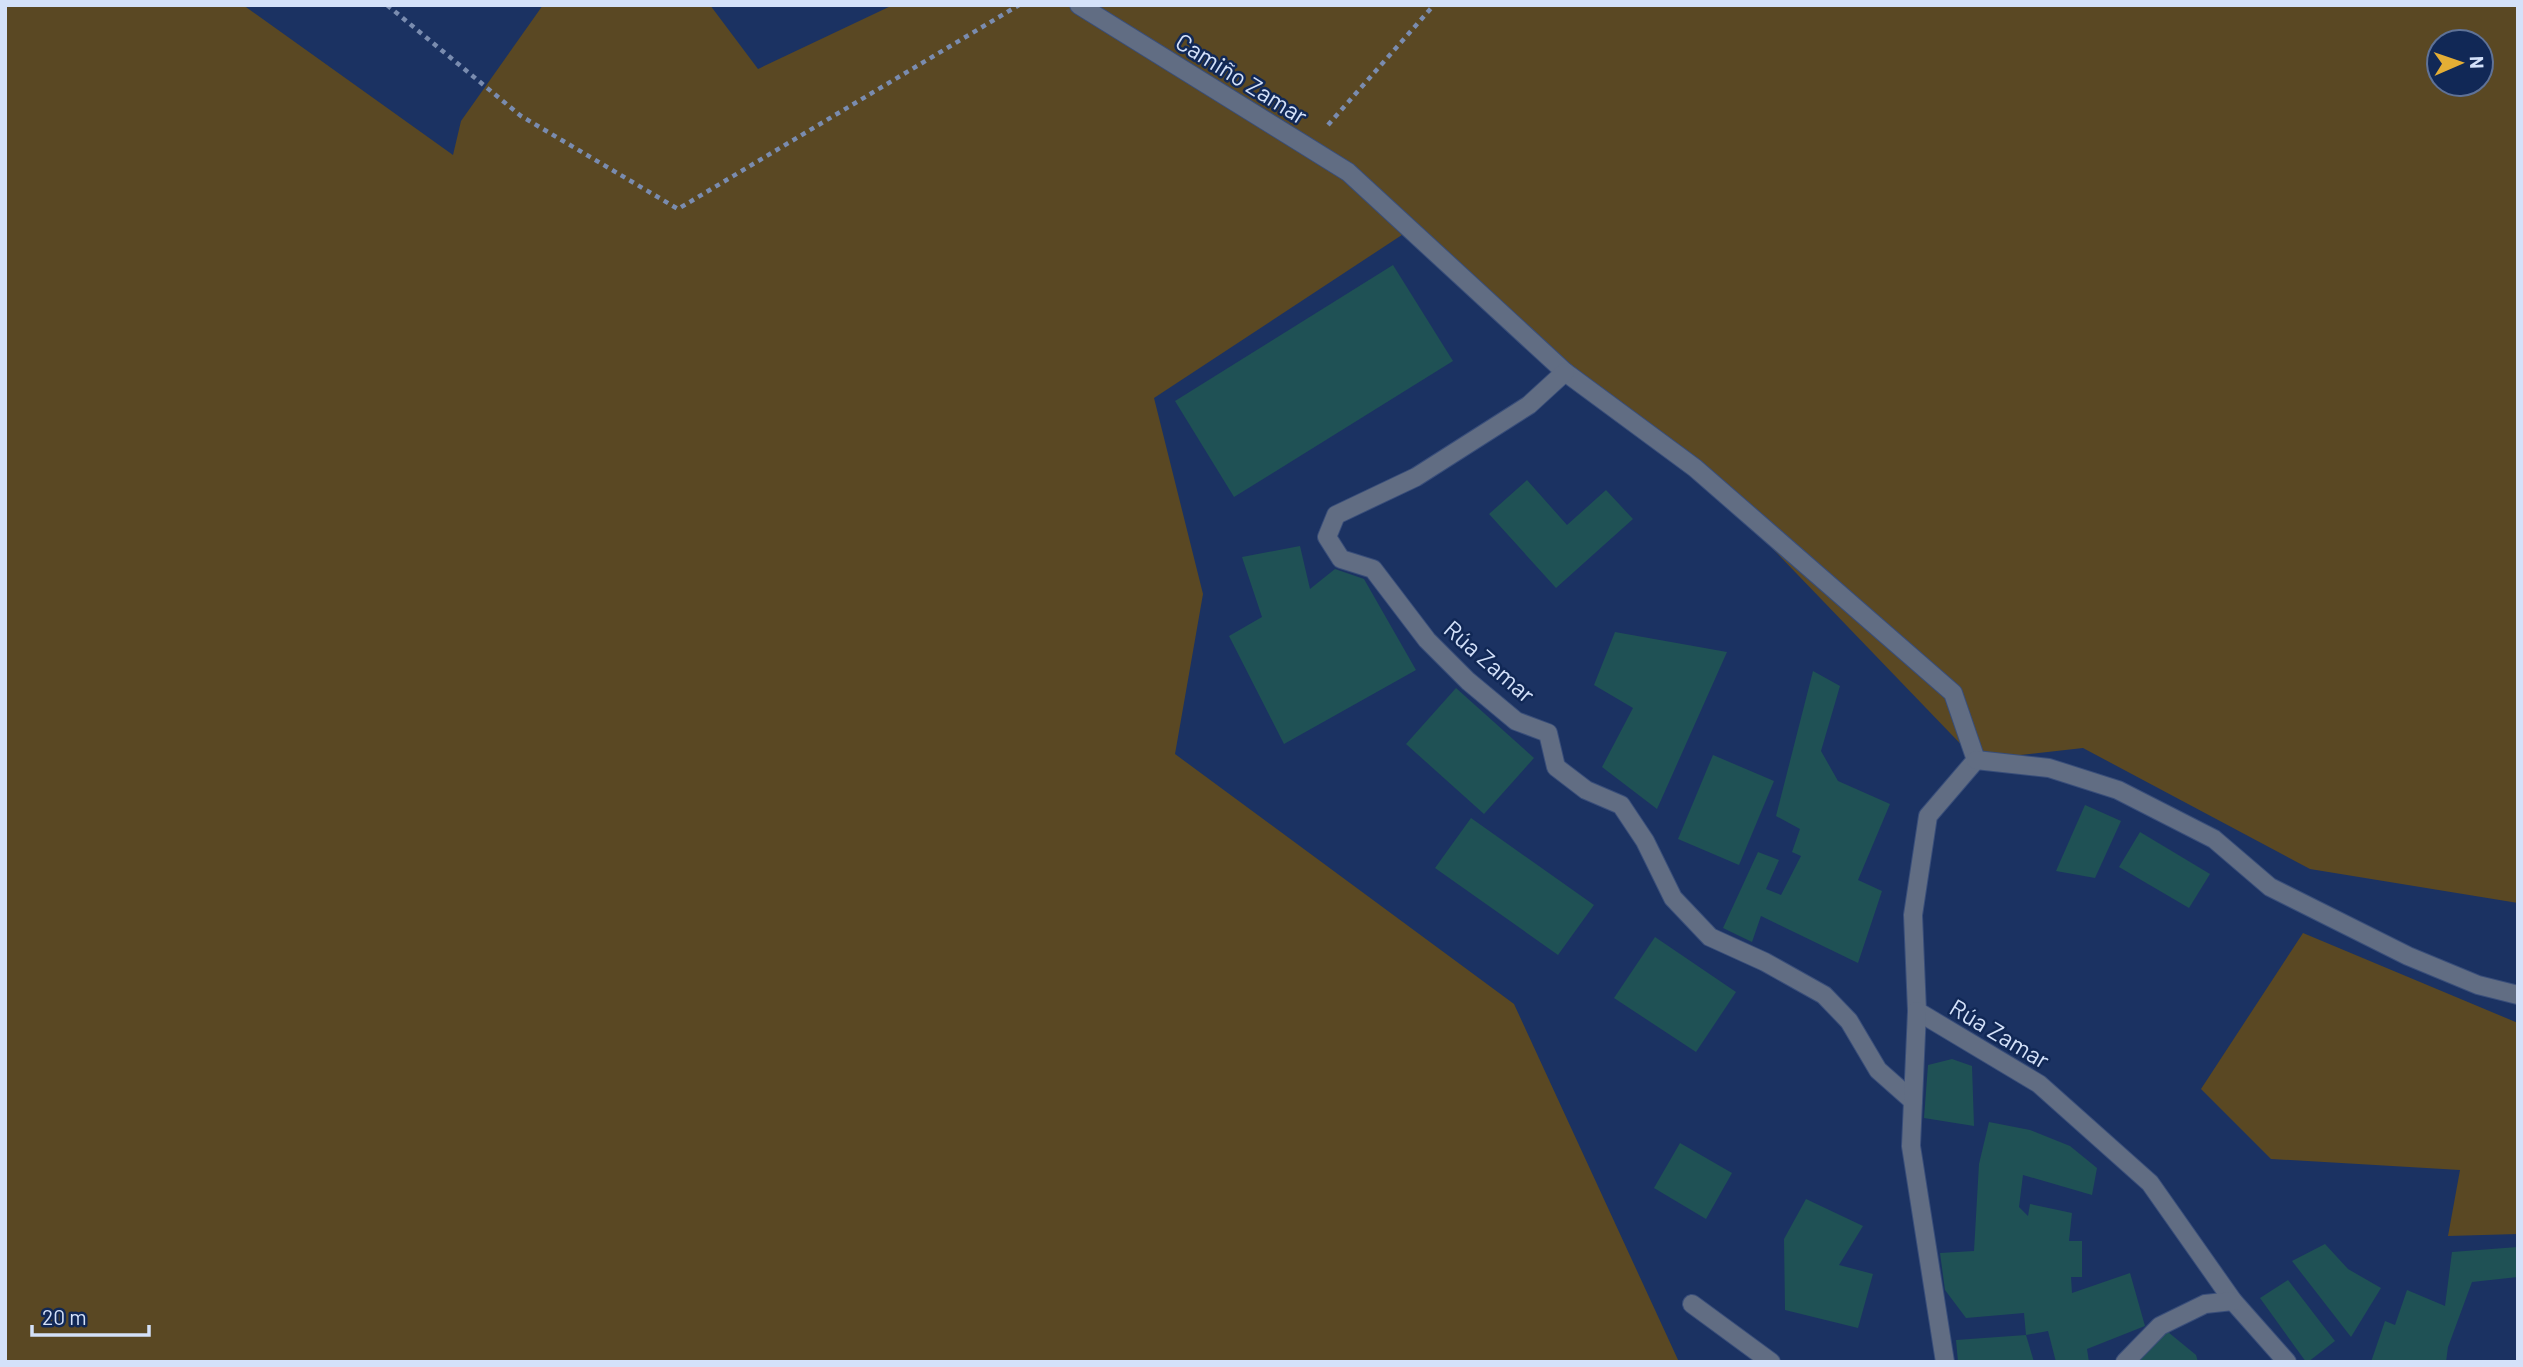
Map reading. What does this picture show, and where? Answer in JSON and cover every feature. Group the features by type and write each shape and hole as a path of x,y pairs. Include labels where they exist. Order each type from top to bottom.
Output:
{"street":[{"name":"Camiño Zamar","path":"1079,5 1309,147"},
{"path":"1309,147 1348,172 1565,372 1695,468 1953,693 1976,760 2049,768 2118,790 2214,839 2270,887 2408,956 2478,985 2518,995"},
{"name":"Rúa Zamar","path":"1565,372 1529,405 1416,477 1336,514 1327,537 1341,559 1373,569 1427,640 1468,681 1516,721 1548,733 1556,767 1586,790 1621,805 1645,841 1673,898 1710,937 1765,962 1824,995 1849,1021 1878,1070 1913,1101"},
{"name":"Rúa Zamar","path":"1976,760 1928,816 1913,915 1917,1011 2039,1084 2150,1183 2233,1301 2287,1362"},
{"path":"1917,1011 1911,1146 1945,1362"},
{"path":"2125,1362 2160,1326 2205,1304 2233,1301"},
{"path":"1692,1304 1771,1362"}],"path":[{"path":"387,5 521,116 678,209 1019,5"},
{"path":"1309,147 1434,5"}],"shaded area":[{"path":"5,5 243,5 453,155 461,121 543,5 710,5 758,69 893,5 2518,5 2518,903 2310,869 2083,748 1976,760 1695,468 1565,372 1411,229 1154,398 1203,594 1175,754 1514,1004 1679,1362 5,1362"},
{"path":"2303,933 2518,1023 2518,1234 2448,1236 2460,1170 2271,1159 2201,1089"}],"building":[{"path":"1393,265 1453,361 1234,497 1175,401"},
{"path":"1527,480 1567,525 1606,490 1633,519 1556,588 1489,514"},
{"path":"1300,546 1310,589 1335,569 1364,579 1416,670 1284,744 1229,636 1262,617 1242,557"},
{"path":"1615,632 1727,652 1657,809 1602,767 1633,708 1594,685"},
{"path":"1813,671 1840,686 1821,751 1838,781 1890,804 1858,880 1882,891 1858,963 1761,916 1752,942 1723,928 1758,852 1779,860 1766,889 1781,895 1801,856 1792,852 1800,829 1776,816"},
{"path":"1456,688 1534,758 1484,814 1406,744"},
{"path":"1713,755 1774,781 1739,865 1678,839"},
{"path":"2085,805 2121,821 2095,878 2056,871"},
{"path":"1471,818 1594,905 1558,955 1435,868"},
{"path":"2140,832 2210,874 2189,908 2119,867"},
{"path":"1655,937 1736,992 1696,1052 1614,998"},
{"path":"1952,1059 1972,1066 1974,1126 1924,1118 1928,1065"},
{"path":"1989,1122 2030,1130 2070,1146 2097,1168 2092,1195 2023,1175 2019,1207 2028,1216 2030,1204 2072,1213 2069,1241 2082,1241 2082,1277 2071,1277 2072,1293 2130,1273 2145,1326 2087,1349 2089,1362 2056,1362 2048,1331 2026,1335 2024,1313 1966,1318 1945,1290 1940,1253 1974,1251 1979,1164"},
{"path":"1680,1143 1732,1173 1706,1219 1654,1188"},
{"path":"1806,1199 1863,1226 1839,1265 1873,1274 1858,1328 1785,1310 1784,1239"},
{"path":"2325,1244 2348,1269 2381,1288 2351,1337 2292,1261"},
{"path":"2518,1247 2518,1277 2472,1282 2448,1347 2446,1362 2371,1362 2385,1321 2395,1325 2407,1290 2445,1306 2452,1252"},
{"path":"2288,1280 2335,1341 2308,1362 2260,1298"},
{"path":"2168,1332 2196,1355 2198,1362 2137,1362 2154,1341"},
{"path":"2026,1335 2034,1362 1958,1362 1956,1340"}]}
